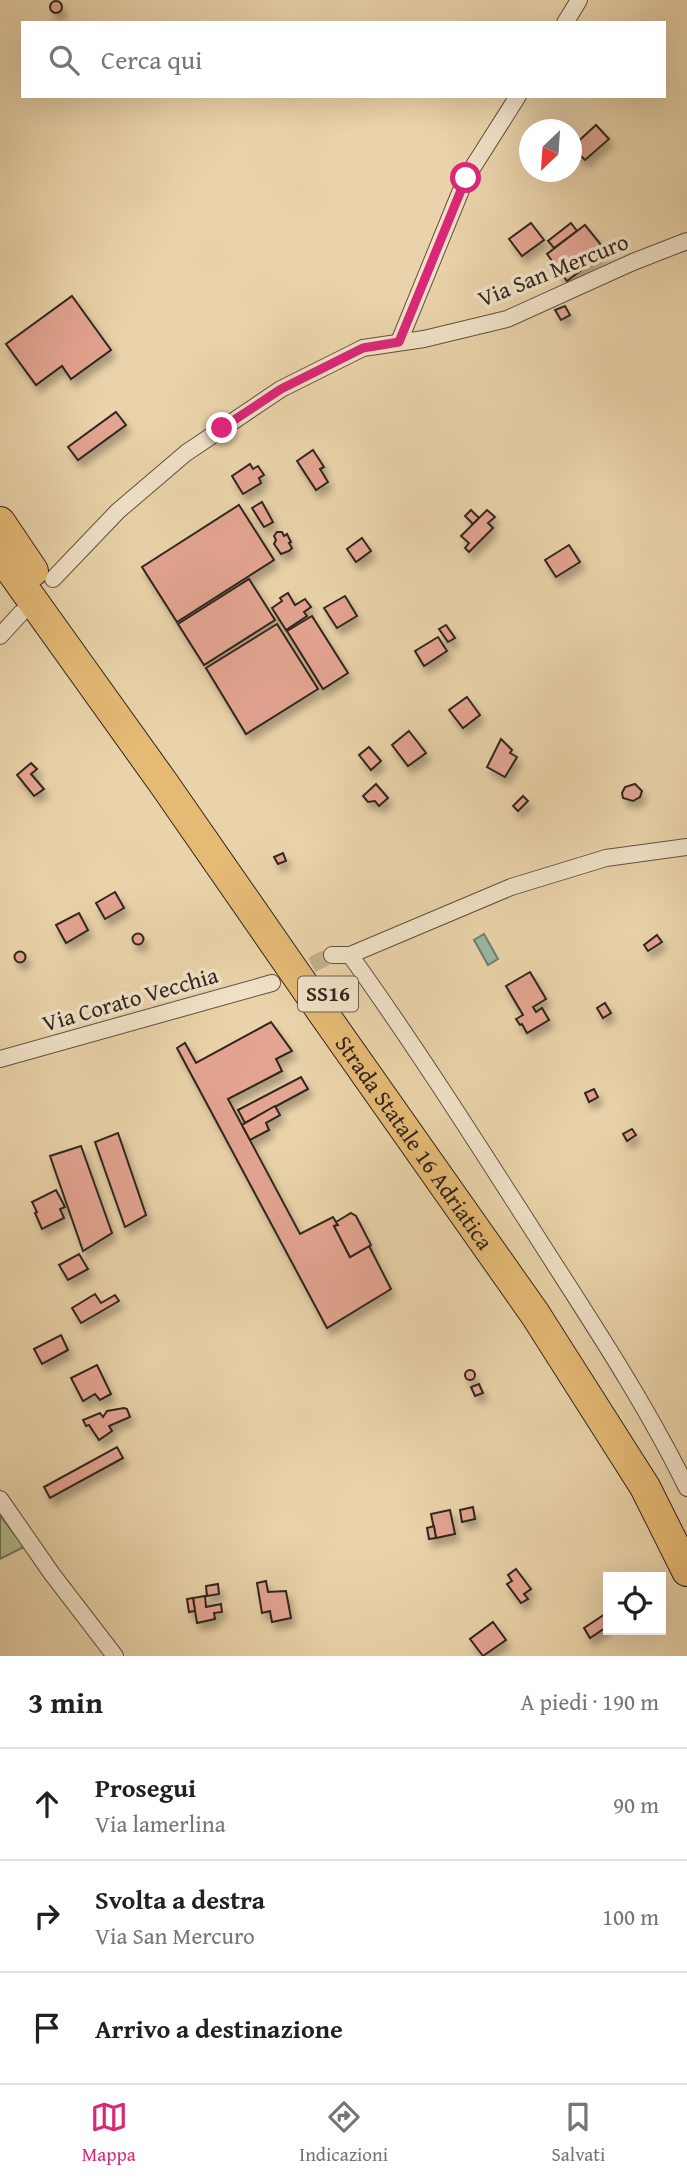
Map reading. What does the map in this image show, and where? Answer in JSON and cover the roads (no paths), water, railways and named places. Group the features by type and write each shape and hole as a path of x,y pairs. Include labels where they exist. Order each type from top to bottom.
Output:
{"highway":[{"name":"Strada Statale 16 Adriatica","path":"0,522 236,866 520,1259 578,1344 628,1423 687,1571"},
{"name":"Strada Statale 16 Adriatica","path":"0,555 164,784 687,1531"}],"street":[{"path":"566,21 579,0"},
{"path":"399,342 466,178 517,98"},
{"name":"Via San Mercuro","path":"53,579 118,511 186,453 281,389 363,348 424,339 507,319 633,262 687,241"},
{"path":"0,635 21,613"},
{"path":"332,955 350,955 510,887 606,858 687,847"},
{"path":"350,955 432,1074 565,1280 614,1358 687,1488"},
{"name":"Via Corato Vecchia","path":"0,1059 272,983"},
{"path":"0,1499 52,1574 115,1656"}],"tunnel":[{"path":"290,975 332,955"}]}
